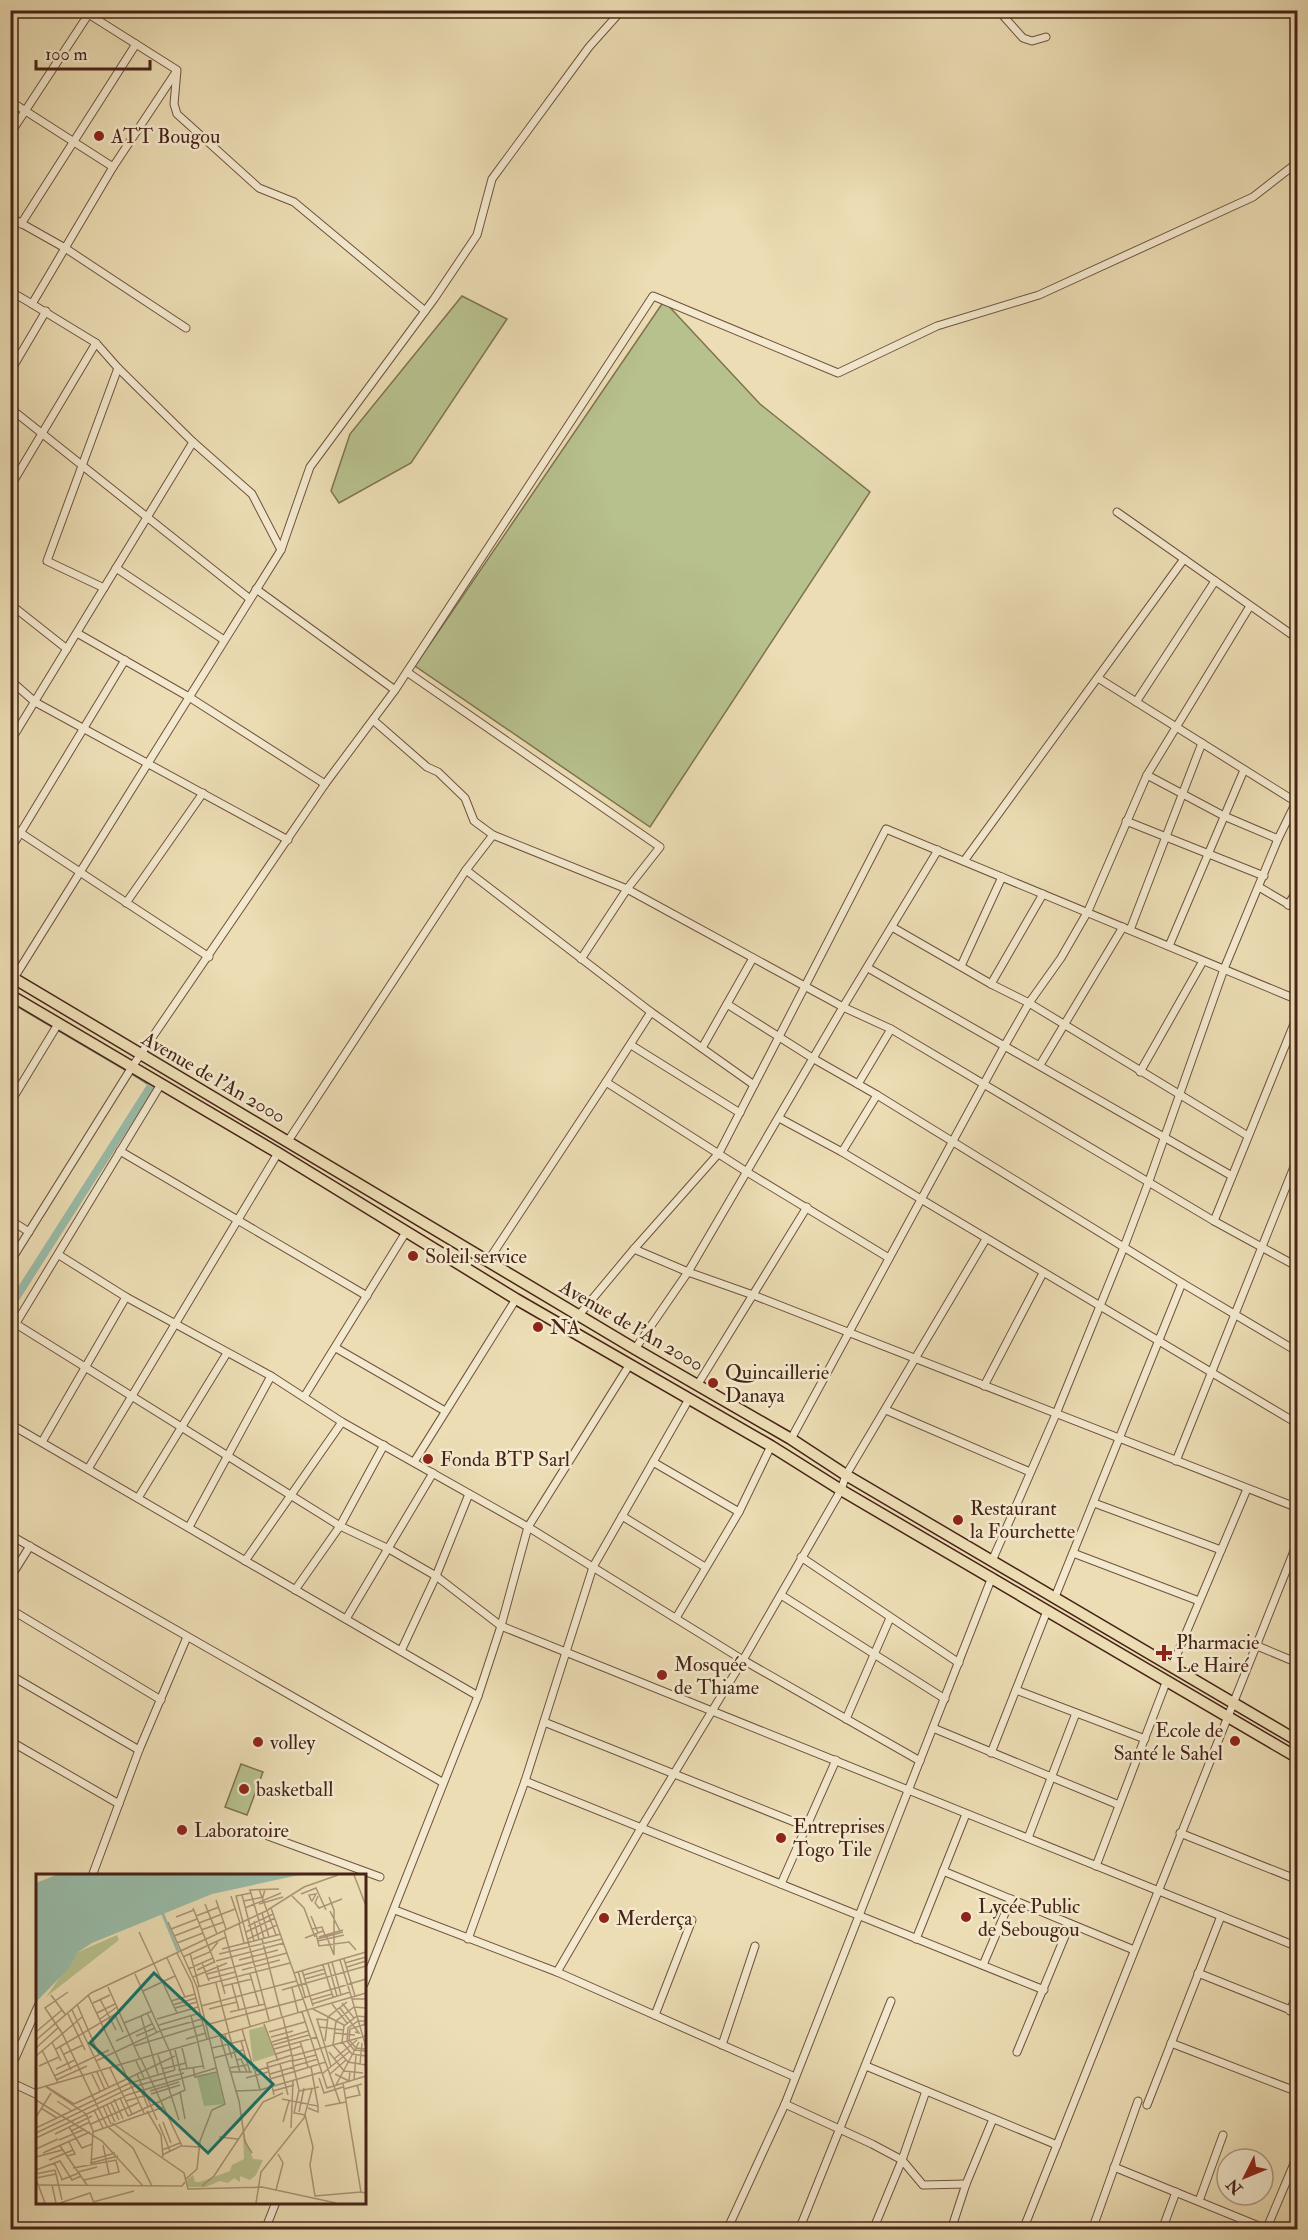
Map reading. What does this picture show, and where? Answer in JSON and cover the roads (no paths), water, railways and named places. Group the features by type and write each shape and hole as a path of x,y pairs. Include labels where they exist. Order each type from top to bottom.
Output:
{"main road":[{"name":"Avenue de l'An 2000","path":"12,977 635,1349 791,1439 846,1475 1298,1741"},
{"name":"Avenue de l'An 2000","path":"10,995 278,1153 516,1299 771,1446 1298,1758"}],"street":[{"path":"10,20 17,10"},
{"path":"12,977 281,550 310,467 426,311 477,235 492,179 589,47 622,10"},
{"path":"998,10 1023,38 1032,40 1046,37"},
{"path":"10,134 85,13 177,70"},
{"path":"21,224 136,44"},
{"path":"177,70 174,104 177,114 259,188 294,202 426,311"},
{"path":"32,304 114,167 177,70"},
{"path":"10,101 114,167"},
{"path":"10,1262 132,1067 325,784 395,690 653,296 838,373 937,326 1039,295 1253,197 1298,162"},
{"path":"10,218 65,248 186,328"},
{"path":"10,291 96,343 193,442 252,494 281,550"},
{"path":"10,372 46,311"},
{"path":"10,487 96,343"},
{"path":"104,588 47,561 118,368"},
{"path":"10,408 250,599"},
{"path":"10,742 193,442"},
{"path":"1117,512 1298,639"},
{"path":"964,861 1184,559"},
{"path":"116,568 224,640"},
{"path":"1136,702 1215,581"},
{"path":"256,590 395,690"},
{"path":"10,604 67,650"},
{"path":"791,1439 1005,1045 1088,911 1147,775 1250,606"},
{"path":"77,633 189,697 325,784"},
{"path":"10,850 125,660"},
{"path":"407,672 660,847 627,889 581,959"},
{"path":"992,1561 1100,1307 1149,1181 1224,969 1278,839 1297,800 1244,770 1098,678"},
{"path":"10,680 35,702 288,840"},
{"path":"373,720 428,767 438,772 465,798 474,821 493,836 627,889 843,1007 891,1029 983,1086 1214,1221 1298,1267"},
{"path":"1040,1065 1064,1024 1127,929 1202,743"},
{"path":"1169,946 1244,770"},
{"path":"1147,775 1224,816 1278,839"},
{"path":"126,903 203,793"},
{"path":"1126,821 1264,876"},
{"path":"10,826 209,957"},
{"path":"579,1315 719,1153 886,829 1298,1000"},
{"path":"288,1141 466,870 493,836"},
{"path":"635,1349 688,1272 938,850"},
{"path":"466,870 651,1012 754,1085"},
{"path":"961,966 1002,877"},
{"path":"1259,887 1298,910"},
{"path":"1288,905 1298,889"},
{"path":"991,984 1043,894"},
{"path":"892,927 991,984 1029,1003 1248,1137"},
{"path":"702,1048 753,958"},
{"path":"1140,1072 1203,961"},
{"path":"868,968 1232,1176"},
{"path":"727,1004 1298,1352"},
{"path":"488,1261 651,1012"},
{"path":"1214,1221 1298,1014"},
{"path":"10,1103 58,1024"},
{"path":"858,1084 891,1029"},
{"path":"631,1045 740,1113"},
{"path":"606,1082 747,1172 889,1258"},
{"path":"10,1334 161,1084"},
{"path":"842,1152 877,1095"},
{"path":"779,1118 842,1152 1298,1424"},
{"path":"120,1151 367,1296"},
{"path":"88,1469 278,1153"},
{"path":"1176,1461 1296,1168 1298,1157"},
{"path":"698,1384 807,1208"},
{"path":"10,1220 29,1232"},
{"path":"304,1397 406,1232"},
{"path":"556,1972 743,1660 842,1490 846,1475 917,1359 986,1239"},
{"path":"634,1249 688,1272 753,1295 1298,1508"},
{"path":"58,1255 126,1297 271,1376 342,1422 528,1527 743,1660 920,1761"},
{"path":"984,1386 1043,1273"},
{"path":"1055,1597 1182,1283"},
{"path":"42,1442 126,1297"},
{"path":"414,1462 516,1299"},
{"path":"16,1324 340,1526 389,1549 435,1576 501,1626 1298,1947"},
{"path":"336,1348 445,1411"},
{"path":"138,1498 227,1353"},
{"path":"366,1979 395,1910 442,1782 478,1696 501,1626 528,1527 630,1364"},
{"path":"189,1527 271,1376"},
{"path":"468,1939 525,1781 593,1567 689,1399"},
{"path":"886,1410 1030,1472"},
{"path":"245,1561 342,1422"},
{"path":"10,1424 478,1696"},
{"path":"295,1590 340,1526 384,1446"},
{"path":"676,1618 739,1512 771,1446"},
{"path":"653,1462 739,1512"},
{"path":"346,1618 433,1473"},
{"path":"1172,1666 1247,1489"},
{"path":"401,1650 469,1494"},
{"path":"1094,1503 1221,1550"},
{"path":"622,1516 705,1567"},
{"path":"10,1534 442,1782"},
{"path":"1023,2229 1298,1540"},
{"path":"10,1578 30,1546"},
{"path":"1073,1552 1199,1601"},
{"path":"801,1557 959,1663"},
{"path":"727,2229 785,2104 992,1577"},
{"path":"781,1595 945,1699"},
{"path":"10,1609 161,1700"},
{"path":"991,1753 1047,1611"},
{"path":"846,1719 890,1618"},
{"path":"92,1874 139,1750 187,1637"},
{"path":"1255,1645 1298,1663"},
{"path":"10,1675 139,1750"},
{"path":"1096,1866 1167,1680"},
{"path":"1016,1690 1144,1739"},
{"path":"1028,1838 1076,1713"},
{"path":"544,1722 807,1827"},
{"path":"933,1728 1119,1805"},
{"path":"10,1741 119,1804"},
{"path":"781,1884 836,1760"},
{"path":"525,1781 1044,1990"},
{"path":"916,1939 966,1814"},
{"path":"1180,1833 1298,1880"},
{"path":"268,1836 380,1877"},
{"path":"943,1871 1134,1950"},
{"path":"983,1965 1011,1899"},
{"path":"395,1910 556,1972 795,2077"},
{"path":"1147,2104 1221,1916"},
{"path":"655,2015 692,1920"},
{"path":"1017,2052 1070,1924"},
{"path":"722,2045 755,1946"},
{"path":"1198,1973 1294,2012 1298,1992"},
{"path":"799,2229 891,2001"},
{"path":"10,2070 36,2011"},
{"path":"1171,2043 1298,2092"},
{"path":"866,2066 1057,2145"},
{"path":"10,2082 36,2094"},
{"path":"873,2229 902,2160 926,2091"},
{"path":"1092,2229 1138,2101"},
{"path":"785,2104 902,2160 923,2185 966,2184"},
{"path":"951,2229 966,2184 993,2119"},
{"path":"1199,2201 1223,2135"},
{"path":"1114,2167 1266,2229 1298,2154"},
{"path":"1162,2229 1176,2192"},
{"path":"265,2229 275,2204"}],"waterway":[{"path":"10,1002 127,1071"},
{"path":"132,1074 151,1086"},
{"path":"10,1307 151,1086"}],"place":[{"name":"ATT Bougou","path":"99,136"},
{"name":"Soleil service","path":"413,1256"},
{"name":"NA","path":"538,1327"},
{"name":"Quincaillerie Danaya","path":"713,1383"},
{"name":"Fonda BTP Sarl","path":"428,1459"},
{"name":"Restaurant la Fourchette","path":"958,1520"},
{"name":"Pharmacie Le Hairé","path":"1164,1653"},
{"name":"Mosquée de Thiame","path":"662,1675"},
{"name":"Ecole de Santé le Sahel","path":"1235,1741"},
{"name":"volley","path":"258,1742"},
{"name":"basketball","path":"244,1789"},
{"name":"Laboratoire","path":"182,1830"},
{"name":"Entreprises Togo Tile","path":"781,1838"},
{"name":"Lycée Public de Sebougou","path":"966,1917"},
{"name":"Merderça","path":"604,1918"}]}
